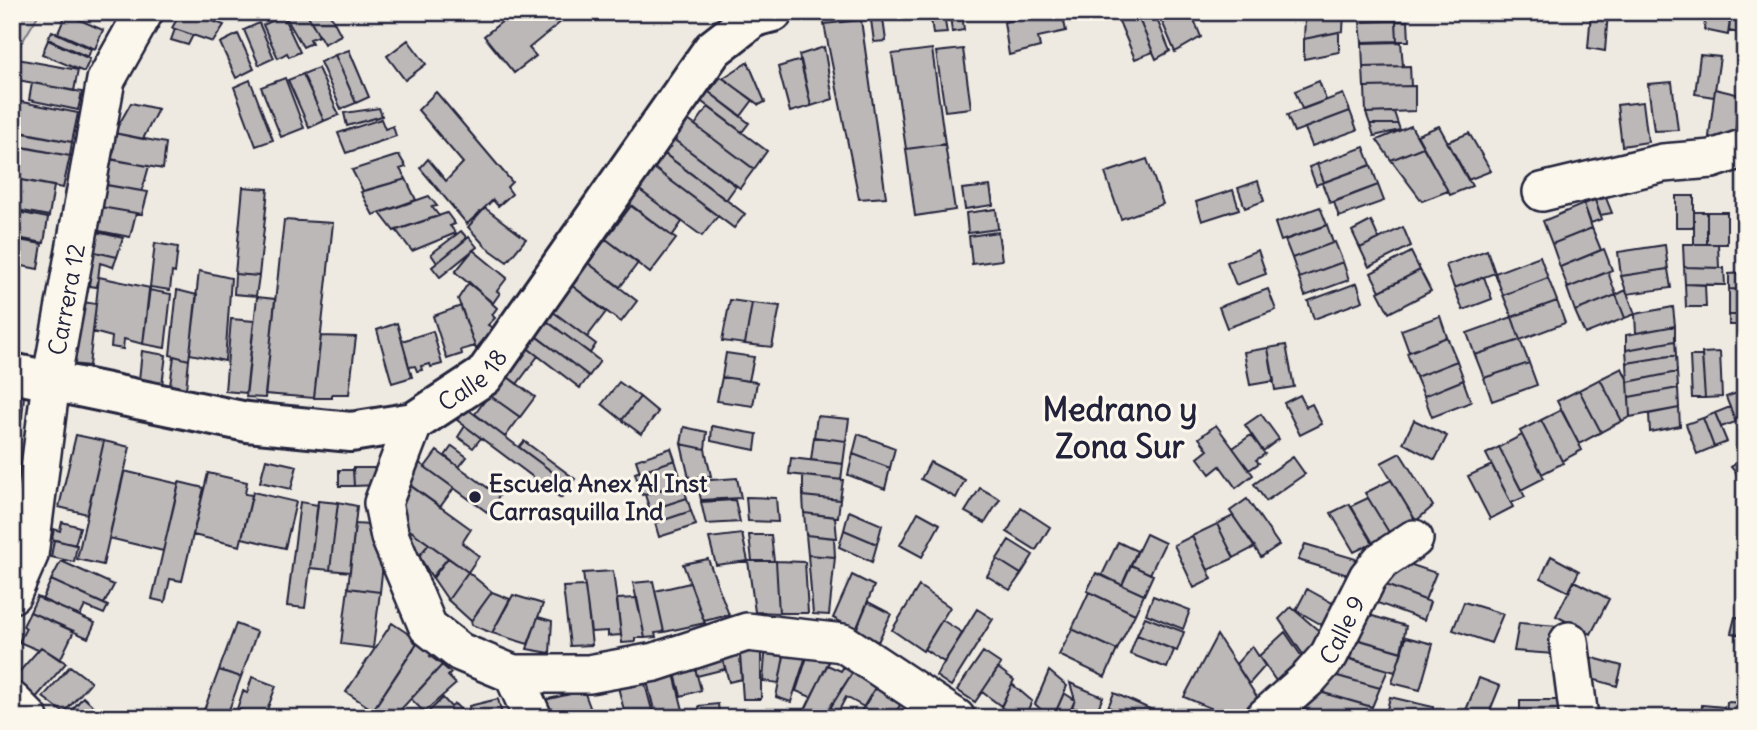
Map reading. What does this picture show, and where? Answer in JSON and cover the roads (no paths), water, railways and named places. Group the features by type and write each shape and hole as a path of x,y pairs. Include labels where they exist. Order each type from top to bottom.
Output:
{"main road":[{"name":"Calle 18","path":"12,373 247,422 351,432 414,422 484,376 713,49 754,17 773,12"}],"street":[{"name":"Carrera 12","path":"12,594 29,555 51,382 106,80 144,12"},
{"path":"1542,192 1663,163 1712,159 1745,148"},
{"path":"414,422 383,503 390,537 428,627 460,652 513,674 589,674 655,662 747,632 843,643 956,718"},
{"name":"Calle 9","path":"1264,718 1308,679 1329,655 1368,577 1381,561 1414,539"},
{"path":"1569,641 1578,718"},
{"path":"513,674 533,718"},
{"path":"12,701 29,718"}],"place":[{"name":"Escuela Anex Al Inst Carrasquilla Ind","path":"475,497"}],"district":[{"name":"Medrano y Zona Sur","path":"1120,428"}]}
